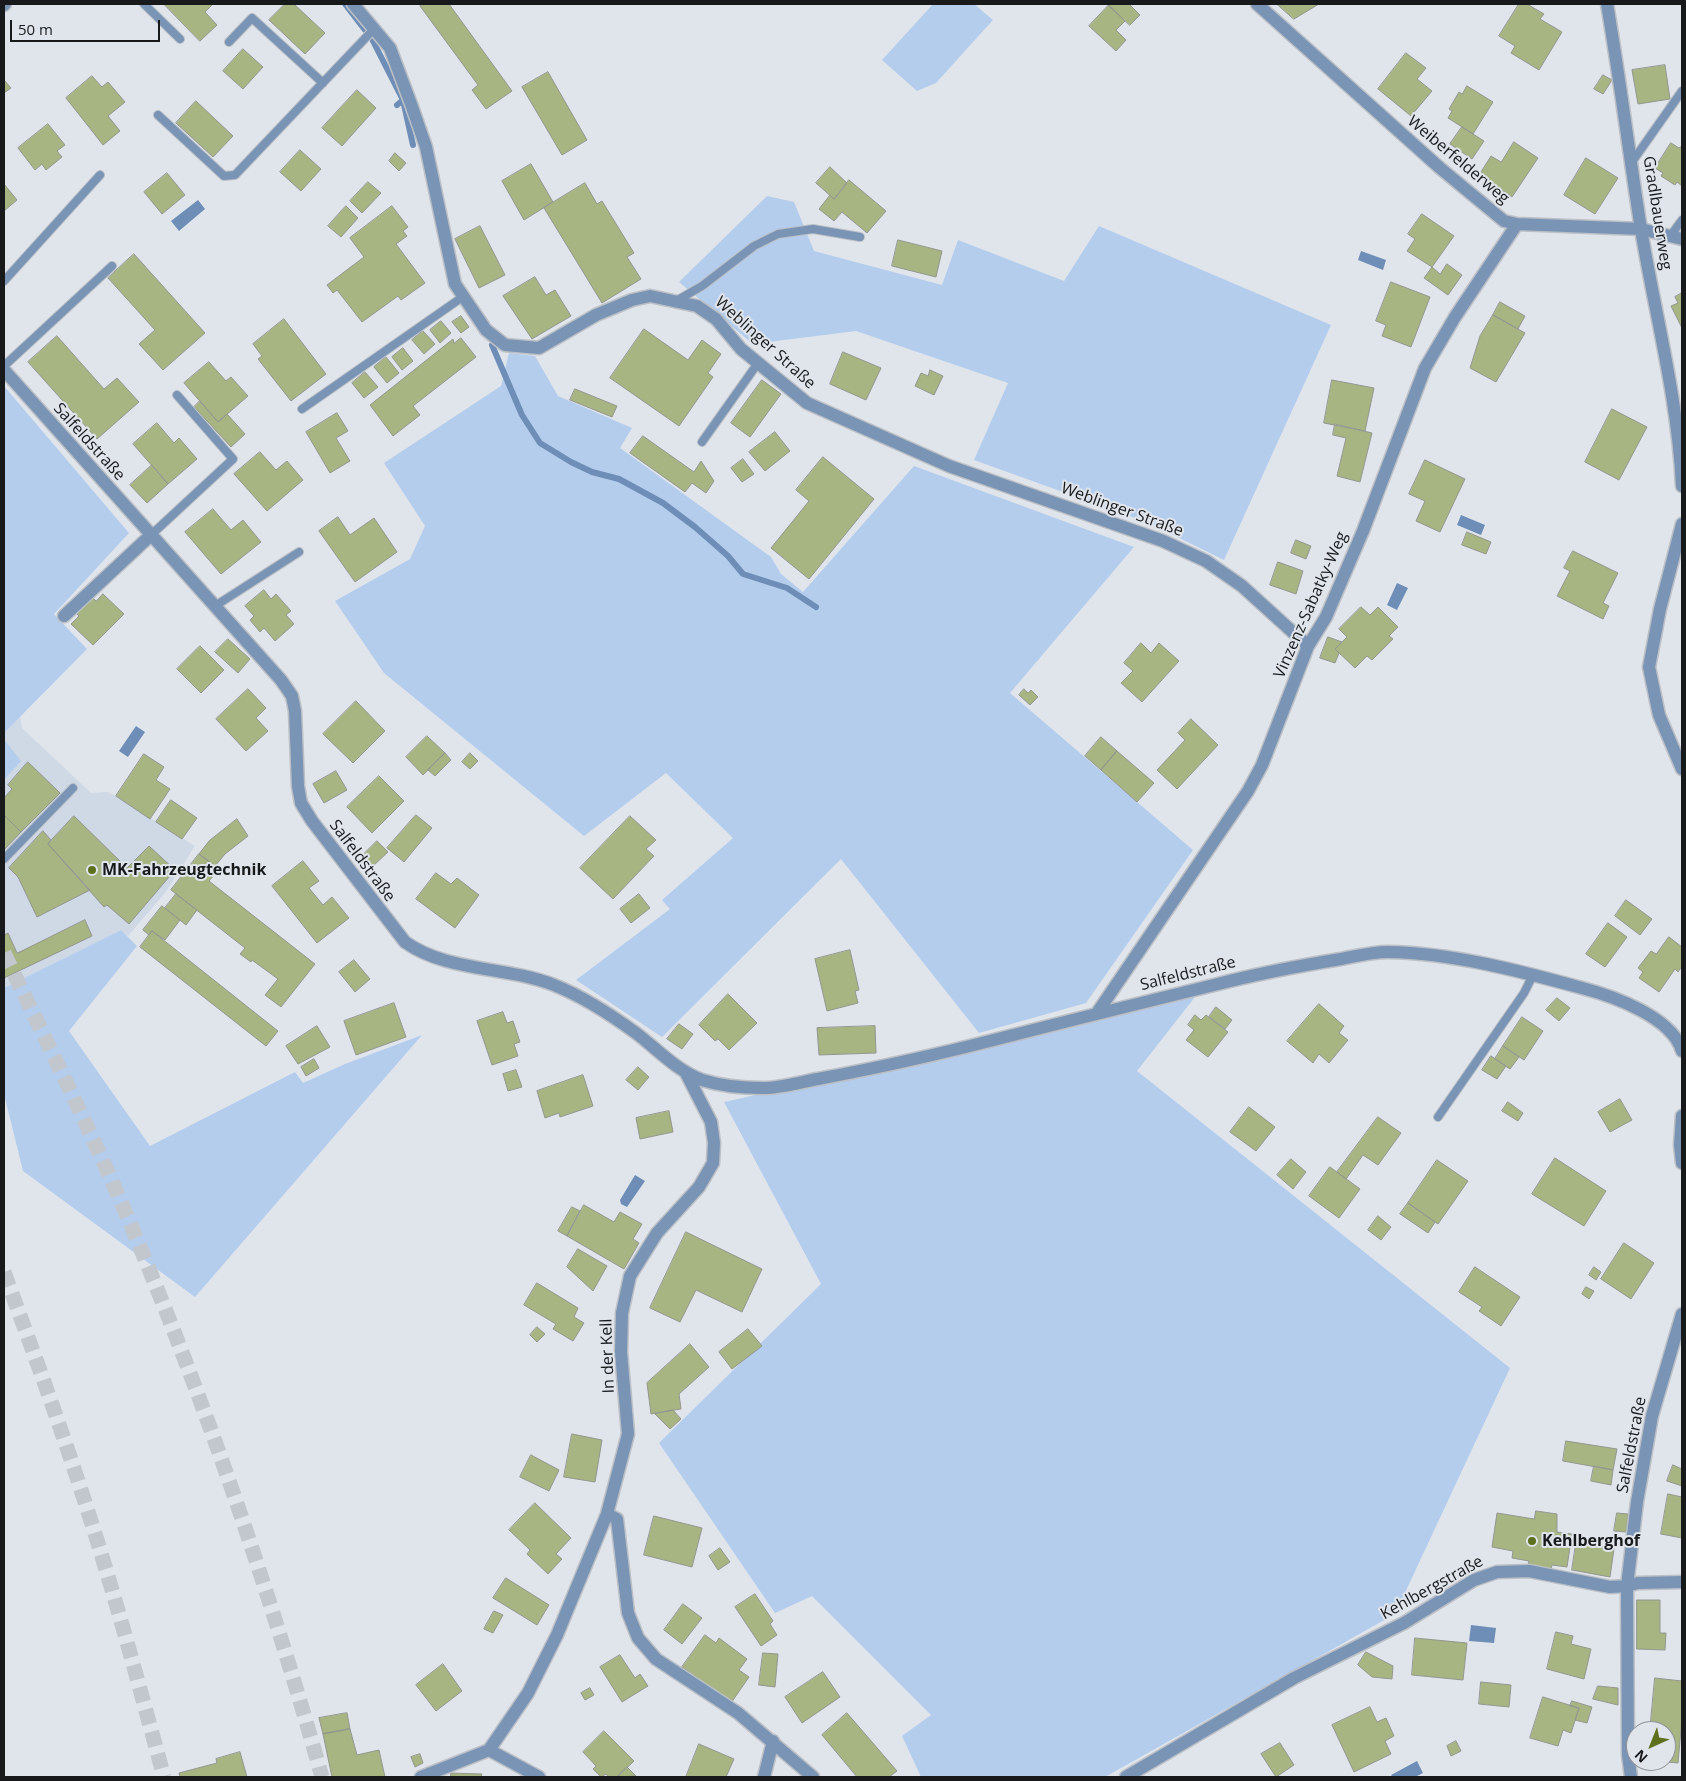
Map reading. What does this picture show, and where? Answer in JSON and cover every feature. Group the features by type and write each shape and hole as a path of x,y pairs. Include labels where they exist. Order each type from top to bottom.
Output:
{"street":[{"name":"Weblinger Straße","path":"353,4 390,48 426,146 455,284 486,330 505,344 539,348 596,314 632,300 650,296 697,306 716,319 742,349 807,403 949,466 1163,540 1206,561 1242,586 1308,646"},
{"name":"Weiberfelderweg","path":"1257,4 1440,168 1504,221 1517,224 1641,229 1677,237"},
{"name":"Gradlbauerweg","path":"1608,4 1641,229 1679,435 1682,486"},
{"name":"Vinzenz-Sabatky-Weg","path":"1097,1013 1248,791 1262,765 1308,646 1326,617 1363,531 1425,368 1455,317 1517,224"},
{"name":"Salfeldstraße","path":"4,368 281,680 292,696 295,711 298,786 301,803 312,821 405,942 420,953 436,958 530,977 557,987 597,1006 686,1072 704,1081 736,1087 767,1088 928,1057 1097,1013 1275,970 1383,952 1440,957 1533,975 1608,995 1635,1007 1654,1020 1682,1046"},
{"path":"1682,524 1660,609 1649,666 1659,716 1682,769"},
{"path":"64,616 151,534"},
{"name":"Salfeldstraße","path":"686,1072 711,1122 714,1164"},
{"path":"1682,1116 1680,1145 1682,1163"},
{"name":"In der Kell","path":"489,1750 528,1693 557,1635 608,1514 628,1434 621,1352 622,1313 630,1276 657,1233 698,1187 714,1164"},
{"name":"Salfeldstraße","path":"1627,1586 1637,1502 1652,1416 1682,1314"},
{"path":"608,1514 617,1519 628,1614 638,1638 656,1659 738,1713 813,1777"},
{"name":"Kehlbergstraße","path":"1126,1777 1294,1678 1404,1623 1474,1580 1497,1572 1529,1571 1610,1587 1638,1583 1682,1582"},
{"path":"1627,1586 1628,1755 1631,1777"},
{"path":"764,1777 773,1741"},
{"path":"421,1777 489,1750 539,1777"}],"lane":[{"path":"144,4 180,39"},
{"path":"229,42 252,18 323,83"},
{"path":"158,115 224,176 235,175 374,29"},
{"path":"1632,162 1682,91"},
{"path":"4,281 100,175"},
{"path":"1677,237 1682,220"},
{"path":"676,301 702,286 754,246 778,234 813,229 860,237"},
{"name":"Salfeldstraße","path":"4,368 112,266"},
{"path":"302,409 464,296"},
{"path":"702,442 758,363"},
{"path":"151,534 233,459 177,395"},
{"path":"215,606 299,552"},
{"path":"4,859 73,788"},
{"path":"1438,1117 1524,993 1533,975"}],"shaded area":[{"path":"933,4 974,4 993,20 936,83 917,91 882,60"},
{"path":"767,196 794,202 814,251 942,285 958,240 1064,281 1099,226 1331,325 1224,560 1149,523 974,460 1008,383 856,331 753,344 679,282"},
{"path":"198,200 205,209 179,231 171,221"},
{"path":"1361,251 1386,260 1383,270 1358,260"},
{"path":"509,353 535,356 558,396 632,428 620,448 771,557 781,574 803,592 914,466 1134,547 1010,693 1193,850 1086,1003 979,1033 841,859 662,1037 576,980 670,909 662,900 733,838 666,773 584,836 384,673 335,601 410,559 425,526 384,463 501,386"},
{"path":"4,386 129,533 54,614 87,649 4,733"},
{"path":"1461,515 1485,525 1481,535 1457,525"},
{"path":"1397,583 1408,588 1397,610 1387,605"},
{"name":"MK-Fahrzeugtechnik","path":"20,716 22,728 91,793 107,792 116,796 195,846 165,893 128,936 121,930 4,988 4,780 20,761 4,739 4,733"},
{"path":"136,726 145,732 128,757 119,751"},
{"path":"4,739 21,761 4,780"},
{"path":"121,930 137,946 69,1031 150,1146 295,1072 303,1083 345,1064 422,1035 195,1297 23,1171 4,1094 4,988"},
{"path":"1195,997 1137,1071 1510,1368 1395,1614 1105,1777 921,1777 902,1736 931,1715 812,1596 775,1613 659,1443 821,1284 724,1102"},
{"path":"635,1175 645,1181 627,1207 621,1204 620,1200"},
{"path":"1471,1625 1496,1628 1494,1643 1469,1641"},
{"path":"1417,1761 1423,1773 1415,1777 1393,1777 1391,1775"}],"building":[{"path":"164,4 213,4 205,12 217,25 200,41"},
{"path":"285,4 294,4 325,33 305,54 269,20"},
{"path":"424,4 449,4 512,91 486,109 472,90 478,85 420,6"},
{"path":"1107,4 1131,4 1140,15 1130,25"},
{"path":"1277,4 1319,4 1294,19"},
{"path":"1519,4 1527,4 1544,14 1540,19 1562,32 1539,70 1511,53 1515,46 1499,36"},
{"path":"1109,5 1125,21 1116,30 1126,40 1116,51 1089,26"},
{"path":"243,49 263,67 243,89 223,71"},
{"path":"1406,53 1426,68 1417,79 1432,91 1411,116 1378,89"},
{"path":"1665,65 1670,99 1638,104 1632,70"},
{"path":"548,72 587,140 562,155 522,87"},
{"path":"1603,75 1612,80 1603,94 1594,89"},
{"path":"92,76 102,87 108,82 125,102 108,116 120,131 103,145 66,98"},
{"path":"4,80 11,88 4,93"},
{"path":"1467,86 1493,102 1473,134 1448,118 1452,111 1449,109 1459,92 1462,94"},
{"path":"357,90 376,108 342,146 322,128"},
{"path":"196,101 233,136 213,157 176,123"},
{"path":"48,124 65,145 57,151 62,157 46,170 42,164 35,170 18,148"},
{"path":"1462,127 1484,141 1472,159 1450,144"},
{"path":"1514,142 1538,158 1512,197 1479,175 1491,156 1501,162"},
{"path":"1671,143 1679,148 1682,146 1682,186 1677,182 1675,185 1661,176 1663,173 1655,168"},
{"path":"300,150 321,169 301,191 280,172"},
{"path":"395,153 406,163 399,171 389,161"},
{"path":"1586,158 1618,178 1595,214 1564,195"},
{"path":"531,164 553,202 524,220 502,181"},
{"path":"830,167 847,183 834,199 816,183"},
{"path":"167,173 185,195 162,214 144,192"},
{"path":"849,180 886,211 867,233 842,212 834,221 819,209 830,195 834,199"},
{"path":"368,182 381,193 362,213 350,201"},
{"path":"585,183 597,204 602,201 634,253 627,257 641,279 602,303 544,208"},
{"path":"4,184 17,200 4,211"},
{"path":"346,206 358,218 341,237 328,226"},
{"path":"392,206 408,227 403,231 407,236 396,244 425,283 401,300 398,296 362,322 337,290 333,293 327,285 364,257 350,238"},
{"path":"1422,214 1454,236 1432,267 1407,251 1415,239 1408,234"},
{"path":"480,226 505,275 479,288 455,239"},
{"path":"898,240 942,251 936,277 892,266"},
{"path":"134,254 205,333 163,370 139,344 155,330 108,278"},
{"path":"1447,264 1462,275 1448,295 1424,278 1432,267 1440,274"},
{"path":"535,277 546,295 555,290 571,316 532,339 503,296"},
{"path":"1391,282 1430,297 1411,347 1382,336 1386,325 1376,321"},
{"path":"1682,293 1682,328 1671,306 1678,303 1675,297"},
{"path":"1500,302 1525,316 1518,329 1493,315"},
{"path":"1493,315 1525,333 1496,382 1470,368 1480,336"},
{"path":"461,316 469,327 461,333 452,322"},
{"path":"284,319 326,374 291,401 258,359 262,356 253,344"},
{"path":"441,321 451,333 440,343 430,330"},
{"path":"644,329 688,360 702,340 721,354 708,373 713,377 679,426 610,378"},
{"path":"423,331 435,344 424,354 412,340"},
{"path":"57,336 104,389 117,378 139,402 97,439 28,362"},
{"path":"461,338 476,357 413,406 420,415 393,436 370,405 453,339 454,343"},
{"path":"403,348 413,361 402,370 392,357"},
{"path":"843,352 881,368 866,400 830,384"},
{"path":"386,357 399,373 387,383 374,367"},
{"path":"209,362 226,381 231,377 248,396 218,422 184,383"},
{"path":"930,370 943,376 934,395 915,386 921,373 928,376"},
{"path":"365,372 378,387 364,398 352,383"},
{"path":"762,380 781,394 750,437 731,423"},
{"path":"1332,380 1374,388 1365,431 1324,423"},
{"path":"575,389 617,406 612,417 570,400"},
{"path":"200,401 218,422 227,414 245,434 231,447 194,407"},
{"path":"1612,409 1647,427 1619,480 1585,462"},
{"path":"337,413 348,431 336,438 350,461 330,473 306,432"},
{"path":"157,423 174,443 179,438 197,459 168,484 133,444"},
{"path":"1335,424 1372,433 1360,482 1337,476 1346,438 1333,435"},
{"path":"775,432 790,451 765,471 749,452"},
{"path":"643,436 694,472 701,461 714,481 706,493 692,483 685,492 630,453"},
{"path":"260,452 276,470 287,461 303,480 267,511 234,474"},
{"path":"823,457 874,499 809,579 771,548 809,501 796,490"},
{"path":"743,459 754,474 742,482 731,468"},
{"path":"1425,460 1465,479 1440,532 1416,521 1425,501 1409,494"},
{"path":"152,465 168,484 147,503 130,485"},
{"path":"213,509 231,530 243,520 261,542 221,574 185,532"},
{"path":"338,517 350,535 374,518 397,552 355,582 319,531"},
{"path":"1467,532 1491,542 1486,554 1462,545"},
{"path":"1296,540 1311,546 1306,559 1291,553"},
{"path":"1573,551 1618,573 1603,603 1609,606 1603,619 1557,596 1570,571 1564,568"},
{"path":"1278,562 1303,571 1296,594 1270,585"},
{"path":"264,590 271,599 276,594 291,611 286,615 294,624 275,641 264,628 260,632 250,620 254,616 245,606"},
{"path":"103,594 124,614 93,645 71,624 79,616 76,613 92,597 96,601"},
{"path":"1361,607 1370,615 1378,607 1398,627 1389,636 1393,639 1372,660 1367,656 1355,668 1335,649 1347,637 1339,629"},
{"path":"1328,637 1342,642 1335,649 1339,653 1335,663 1320,658"},
{"path":"228,639 250,659 238,673 215,652"},
{"path":"1141,643 1151,653 1159,643 1179,661 1142,702 1121,683 1133,671 1124,663"},
{"path":"200,646 224,670 201,693 177,669"},
{"path":"248,689 266,708 256,718 268,731 246,751 216,719"},
{"path":"1024,689 1028,693 1031,690 1038,697 1030,705 1019,695"},
{"path":"356,701 385,731 353,763 323,734"},
{"path":"1191,719 1218,745 1177,789 1157,770 1185,740 1178,733"},
{"path":"427,736 445,753 423,775 406,757"},
{"path":"1101,737 1117,751 1101,770 1085,756"},
{"path":"1117,751 1154,783 1137,802 1101,770"},
{"path":"445,753 451,760 435,776 428,770"},
{"path":"470,753 478,761 470,769 462,762"},
{"path":"144,754 164,767 156,780 170,789 150,819 116,796"},
{"path":"28,762 60,793 21,832 4,815 4,798 12,789 8,785"},
{"path":"336,771 347,790 324,803 313,784"},
{"path":"379,776 404,801 372,833 347,807"},
{"path":"171,800 197,818 182,839 156,822"},
{"path":"4,815 21,832 4,850"},
{"path":"416,815 432,828 404,862 387,848"},
{"path":"74,816 127,868 149,846 175,870 129,924 107,905 104,907 48,844"},
{"path":"630,816 656,840 646,849 654,856 613,899 580,868"},
{"path":"237,819 248,836 225,854 215,866 199,854 209,841"},
{"path":"43,831 51,840 48,844 90,890 37,917 18,877 9,868"},
{"path":"377,841 388,852 372,867 361,857"},
{"path":"199,854 219,869 209,881 315,964 281,1007 265,995 278,979 252,960 251,962 240,954 245,948 171,890"},
{"path":"303,861 319,881 309,888 323,905 332,897 349,918 317,943 272,886"},
{"path":"436,873 451,884 457,878 479,895 455,928 416,899"},
{"path":"176,894 197,910 186,925 165,908"},
{"path":"639,894 650,908 631,923 620,909"},
{"path":"1626,900 1652,919 1640,935 1615,916"},
{"path":"162,906 180,920 165,940 152,931 149,935 143,930"},
{"path":"85,920 92,936 4,978 4,935 8,933 17,953"},
{"path":"1608,923 1627,937 1605,967 1586,954"},
{"path":"152,931 278,1031 266,1046 140,947"},
{"path":"1669,937 1682,947 1682,966 1678,972 1675,969 1659,992 1639,978 1643,972 1638,968 1651,951 1656,954"},
{"path":"850,950 859,990 855,991 858,1003 827,1011 815,959"},
{"path":"354,960 370,979 355,992 339,972"},
{"path":"728,994 757,1023 729,1050 718,1039 715,1041 699,1025"},
{"path":"1557,998 1570,1008 1559,1021 1546,1010"},
{"path":"394,1003 406,1037 356,1055 344,1021"},
{"path":"1319,1004 1344,1026 1339,1033 1348,1040 1329,1063 1319,1054 1313,1063 1287,1041"},
{"path":"1216,1007 1232,1020 1225,1029 1209,1017"},
{"path":"503,1012 507,1023 513,1021 520,1042 514,1044 518,1056 492,1065 477,1021"},
{"path":"1195,1015 1201,1020 1206,1015 1228,1032 1208,1057 1186,1040 1194,1030 1188,1025"},
{"path":"1522,1017 1543,1031 1524,1060 1503,1046"},
{"path":"679,1024 693,1034 682,1049 667,1039"},
{"path":"317,1026 330,1047 298,1064 286,1046"},
{"path":"875,1026 876,1053 819,1055 817,1028"},
{"path":"1503,1046 1519,1057 1510,1069 1495,1059"},
{"path":"1491,1056 1506,1066 1497,1079 1482,1070"},
{"path":"314,1059 319,1068 306,1076 301,1067"},
{"path":"638,1067 649,1077 638,1090 626,1080"},
{"path":"516,1070 522,1087 508,1091 503,1074"},
{"path":"583,1075 593,1106 560,1117 559,1113 545,1118 537,1091"},
{"path":"1620,1099 1632,1120 1610,1132 1598,1112"},
{"path":"1508,1102 1523,1113 1518,1121 1502,1111"},
{"path":"1249,1107 1275,1127 1256,1151 1230,1132"},
{"path":"669,1111 673,1132 640,1139 636,1118"},
{"path":"1378,1117 1401,1133 1378,1165 1363,1155 1346,1179 1337,1172"},
{"path":"1555,1158 1606,1191 1584,1226 1532,1194"},
{"path":"1291,1159 1306,1172 1293,1189 1277,1175"},
{"path":"1437,1160 1468,1181 1438,1224 1408,1203"},
{"path":"1330,1167 1360,1189 1339,1218 1309,1196"},
{"path":"1408,1203 1435,1222 1428,1233 1400,1214"},
{"path":"584,1205 614,1222 620,1212 642,1224 633,1239 639,1243 624,1269 567,1236"},
{"path":"572,1207 580,1211 567,1236 558,1231"},
{"path":"1378,1216 1391,1227 1381,1240 1368,1230"},
{"path":"686,1232 762,1269 742,1312 696,1290 680,1322 650,1308"},
{"path":"1624,1243 1654,1263 1631,1299 1601,1279"},
{"path":"578,1249 607,1266 593,1291 567,1267"},
{"path":"1475,1267 1520,1297 1501,1326 1479,1311 1482,1307 1459,1292"},
{"path":"1594,1267 1601,1272 1596,1280 1589,1275"},
{"path":"537,1283 578,1308 574,1317 584,1323 573,1341 553,1329 556,1324 524,1305"},
{"path":"1586,1287 1594,1291 1589,1299 1582,1294"},
{"path":"537,1327 545,1334 537,1342 530,1335"},
{"path":"748,1329 762,1346 732,1369 719,1352"},
{"path":"690,1344 709,1367 679,1394 681,1409 651,1414 647,1383"},
{"path":"673,1410 681,1419 670,1429 655,1414"},
{"path":"572,1434 602,1440 595,1482 564,1477"},
{"path":"1566,1441 1617,1449 1613,1470 1563,1461"},
{"path":"531,1455 559,1470 549,1491 520,1477"},
{"path":"1673,1465 1682,1469 1682,1486 1667,1481"},
{"path":"1594,1466 1613,1470 1611,1485 1591,1481"},
{"path":"1668,1494 1682,1497 1682,1538 1661,1534"},
{"path":"535,1503 571,1538 556,1554 562,1559 548,1574 527,1554 530,1550 509,1530"},
{"name":"Kehlberghof","path":"1536,1511 1557,1514 1557,1532 1572,1534 1567,1567 1552,1565 1551,1569 1528,1565 1529,1561 1512,1558 1513,1551 1492,1547 1497,1513 1534,1519"},
{"path":"1617,1513 1628,1514 1626,1532 1614,1531"},
{"path":"654,1516 702,1528 692,1567 644,1555"},
{"path":"1577,1537 1598,1540 1597,1546 1614,1549 1610,1577 1572,1570"},
{"path":"720,1548 730,1562 718,1570 709,1556"},
{"path":"506,1578 549,1605 537,1625 493,1598"},
{"path":"755,1594 773,1621 770,1624 777,1635 761,1646 735,1607"},
{"path":"1637,1600 1660,1600 1660,1633 1666,1633 1665,1650 1637,1649"},
{"path":"683,1604 702,1618 682,1644 664,1630"},
{"path":"494,1611 503,1615 493,1633 484,1629"},
{"path":"1556,1632 1573,1636 1571,1644 1591,1649 1584,1679 1547,1669"},
{"path":"705,1635 716,1643 719,1638 747,1659 739,1670 749,1677 731,1703 682,1667"},
{"path":"1415,1638 1467,1643 1463,1680 1412,1675"},
{"path":"1366,1652 1393,1666 1392,1679 1372,1677 1358,1665"},
{"path":"763,1653 778,1654 775,1687 759,1685"},
{"path":"620,1655 635,1678 640,1674 648,1686 622,1702 600,1667"},
{"path":"443,1664 462,1691 436,1711 416,1685"},
{"path":"823,1672 840,1697 802,1723 785,1697"},
{"path":"1655,1678 1682,1681 1682,1719 1678,1763 1676,1763 1676,1721 1651,1721"},
{"path":"1481,1682 1511,1685 1509,1707 1479,1704"},
{"path":"1598,1686 1618,1688 1618,1705 1593,1699"},
{"path":"590,1688 594,1695 585,1700 581,1693"},
{"path":"1543,1697 1579,1708 1571,1733 1563,1730 1558,1746 1530,1738"},
{"path":"1572,1701 1592,1707 1587,1723 1575,1720 1579,1708 1570,1706"},
{"path":"1370,1707 1377,1722 1386,1718 1394,1736 1385,1741 1391,1754 1354,1772 1332,1725"},
{"path":"347,1713 350,1729 323,1734 319,1718"},
{"path":"847,1713 897,1771 889,1777 857,1777 822,1735"},
{"path":"350,1729 357,1755 379,1750 385,1777 332,1777 323,1734"},
{"path":"604,1731 634,1761 617,1777 609,1777 606,1774 601,1777 593,1769 596,1766 583,1752"},
{"path":"1456,1741 1461,1751 1451,1756 1447,1746"},
{"path":"1280,1743 1294,1765 1276,1777 1261,1754"},
{"path":"699,1744 734,1759 726,1777 686,1777"},
{"path":"240,1752 247,1777 180,1777 179,1773 217,1763 216,1759"},
{"path":"420,1754 423,1763 415,1767 411,1757"},
{"path":"627,1767 636,1776 617,1777"},
{"path":"451,1773 482,1774 481,1777 451,1777"}],"waterway":[{"path":"345,4 365,30"},
{"path":"373,41 403,100 397,105"},
{"path":"405,100 403,100 413,145"},
{"path":"492,345 522,415 540,443 571,462 592,472 619,479 663,503 695,527 728,556 743,574 787,588 816,607"}],"tunnel":[{"path":"4,953 115,1189 185,1359 258,1567 322,1777"},
{"path":"4,1272 54,1410 93,1528 164,1777"}],"place":[{"name":"MK-Fahrzeugtechnik","path":"92,870"},
{"name":"Kehlberghof","path":"1532,1541"}]}
